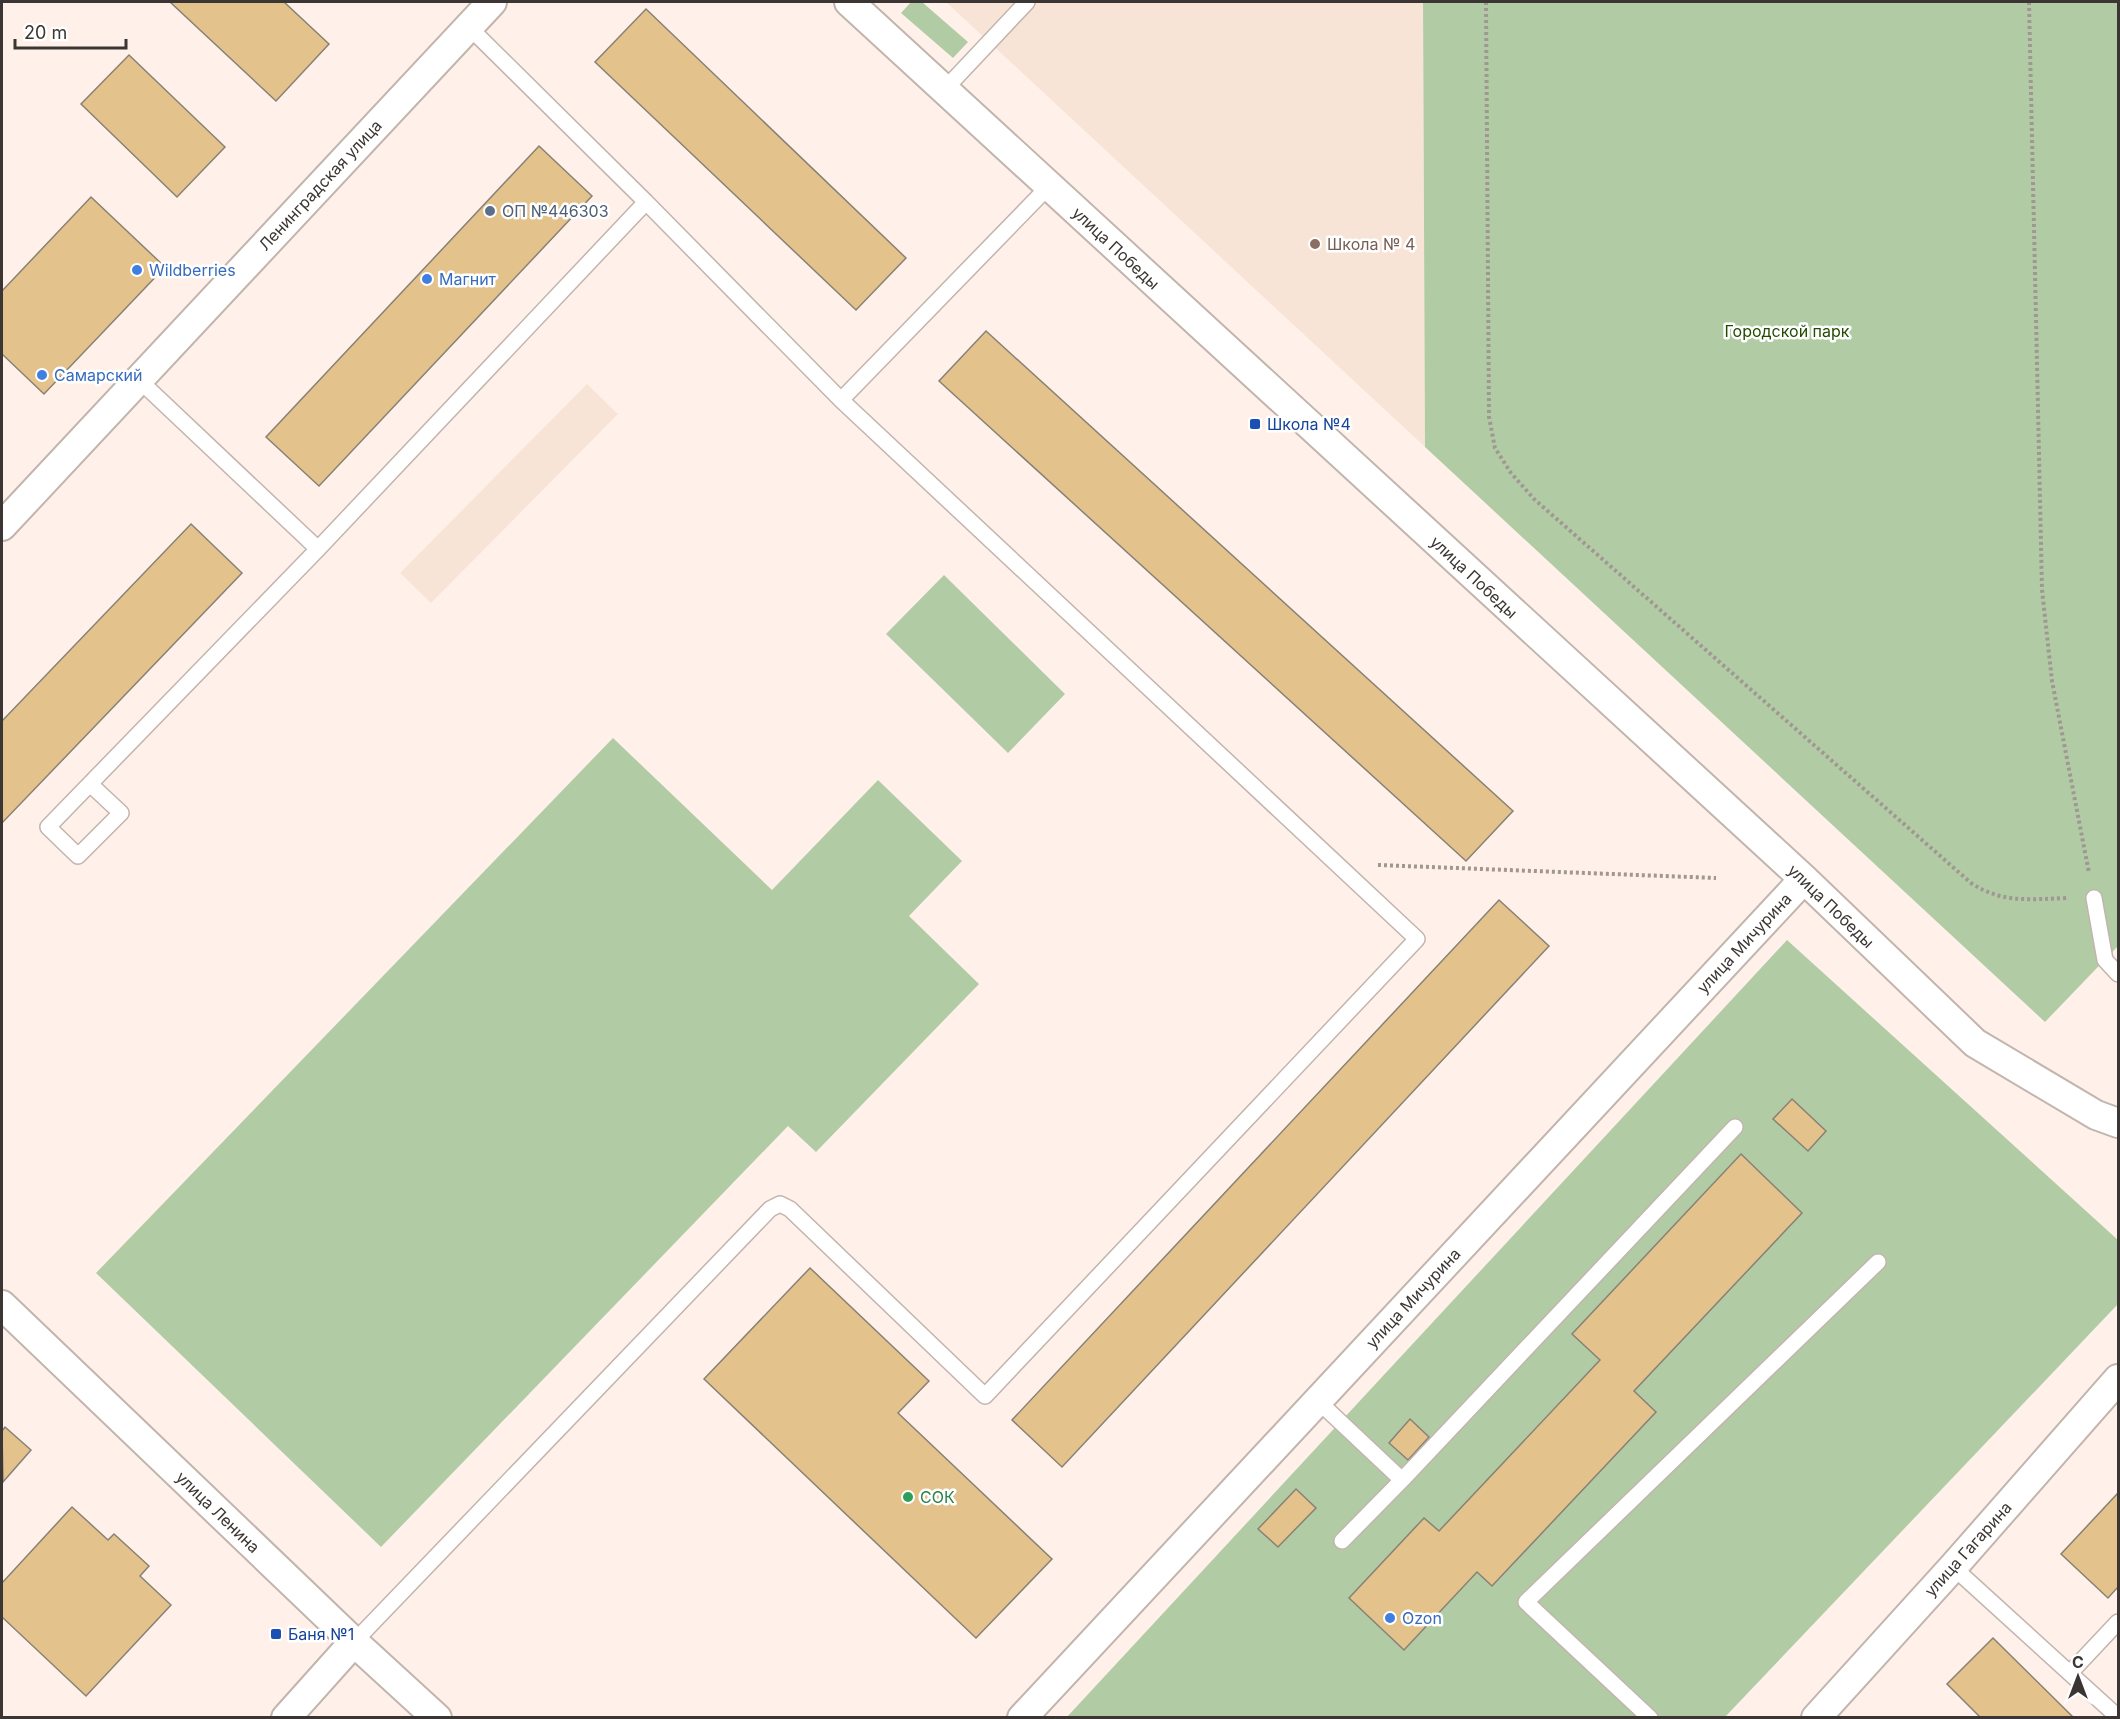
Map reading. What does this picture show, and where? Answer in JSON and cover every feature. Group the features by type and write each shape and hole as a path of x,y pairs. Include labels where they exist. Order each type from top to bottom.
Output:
{"street":[{"name":"Ленинградская улица","path":"2,526 492,2"},
{"name":"улица Победы","path":"849,2 946,88 1049,186 1804,879 1975,1043 2096,1115 2118,1123"},
{"name":"улица Мичурина","path":"1022,1718 1804,879"},
{"name":"улица Ленина","path":"2,1305 354,1642 437,1718"},
{"name":"улица Гагарина","path":"1816,1718 1953,1567 2118,1378"},
{"path":"286,1718 354,1642"}],"lane":[{"path":"946,88 1027,2"},
{"path":"354,1642 770,1209 780,1204 790,1209 985,1396 1417,939 841,400 469,27"},
{"path":"841,400 1049,186"},
{"path":"90,784 121,813 78,856 48,827 318,549 646,202"},
{"path":"138,379 318,549"},
{"path":"2094,898 2106,960 2118,974"},
{"path":"1342,1541 1735,1126"},
{"path":"1650,1718 1526,1602 1878,1262"},
{"path":"1318,1401 1402,1480"},
{"path":"1953,1567 2118,1717"},
{"path":"2070,1673 2118,1622"}],"path":[{"path":"1486,2 1489,417 1495,448 1511,473 1534,499 1971,883 2002,898 2022,900 2094,898 2052,681 2042,590 2029,2"},
{"path":"1336,863 1716,878"}],"shaded area":[{"name":"Школа № 4","path":"946,2 1423,2 1425,447 989,42"},
{"path":"587,384 618,414 431,603 400,573"}],"green space":[{"path":"911,2 922,2 968,42 953,58 901,13"},
{"name":"Городской парк","path":"1423,2 2118,2 2118,946 2045,1022 1425,447"},
{"path":"944,575 1065,694 1008,753 886,634"},
{"path":"613,738 772,890 878,780 962,861 909,916 979,984 816,1152 788,1126 381,1547 96,1273"},
{"path":"1787,940 2118,1240 2118,1304 1725,1717 1066,1718"}],"building":[{"path":"170,2 284,2 329,44 276,101"},
{"path":"646,9 906,258 856,310 595,62"},
{"path":"129,55 225,147 177,197 81,104"},
{"path":"539,146 592,196 319,486 266,437"},
{"path":"91,197 165,267 44,394 2,354 2,291"},
{"path":"986,331 1513,811 1466,861 939,381"},
{"path":"191,524 242,573 2,823 2,721"},
{"path":"1499,900 1549,946 1062,1467 1012,1420"},
{"path":"1792,1099 1826,1131 1808,1151 1773,1119"},
{"path":"1741,1154 1802,1213 1634,1391 1656,1412 1492,1586 1477,1572 1404,1650 1349,1598 1424,1518 1439,1531 1600,1360 1572,1334"},
{"name":"СОК","path":"810,1268 929,1381 898,1413 1052,1559 976,1638 704,1379"},
{"path":"1410,1419 1429,1437 1408,1460 1389,1443"},
{"path":"5,1427 31,1450 3,1482 2,1431"},
{"path":"1296,1489 1316,1508 1278,1547 1258,1529"},
{"path":"2118,1493 2118,1587 2108,1598 2061,1554"},
{"path":"72,1507 108,1540 114,1534 149,1566 140,1576 171,1605 86,1696 2,1617 2,1583"},
{"path":"1993,1638 2074,1718 1981,1718 1947,1684"}],"place":[{"name":"ОП №446303","path":"490,211"},
{"name":"Школа № 4","path":"1315,244"},
{"name":"Wildberries","path":"137,270"},
{"name":"Магнит","path":"427,279"},
{"name":"Самарский","path":"42,375"},
{"name":"Школа №4","path":"1255,424"},
{"name":"СОК","path":"908,1497"},
{"name":"Ozon","path":"1390,1618"},
{"name":"Баня №1","path":"276,1634"}]}
